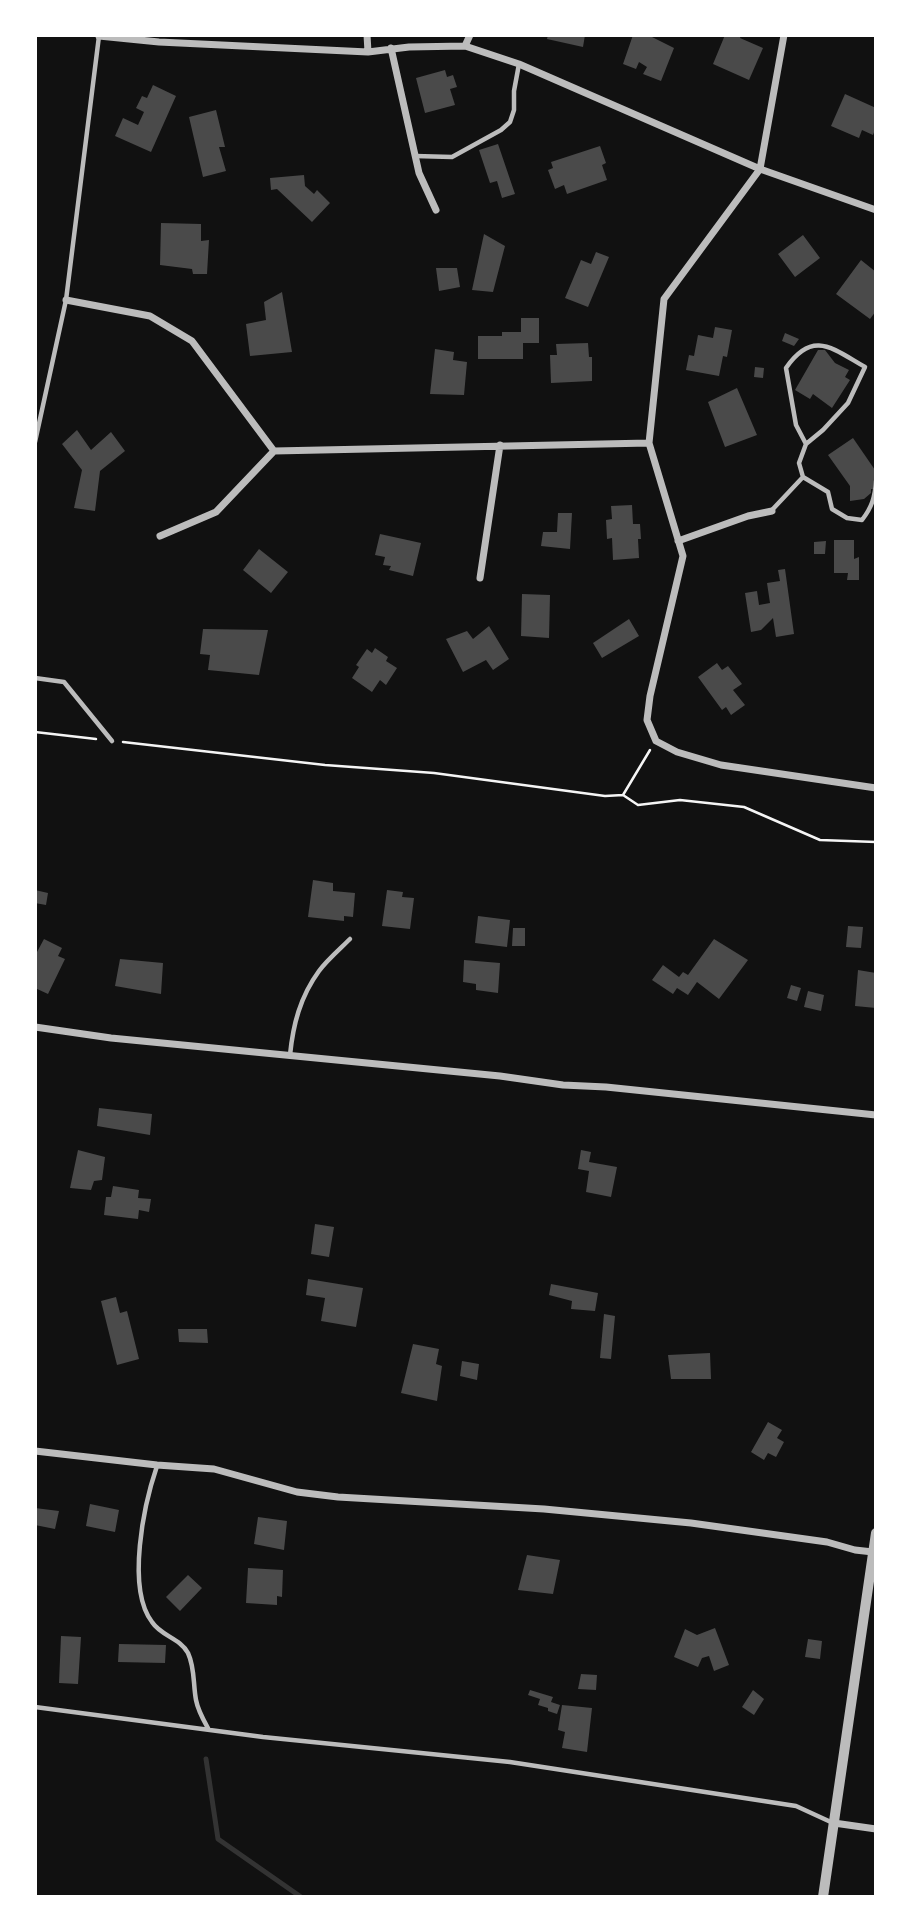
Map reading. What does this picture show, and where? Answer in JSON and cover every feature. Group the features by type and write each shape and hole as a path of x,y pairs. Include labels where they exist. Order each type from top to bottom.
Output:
{"street":[{"path":"367,35 368,52"},
{"path":"465,46 470,35"},
{"path":"784,35 760,170 664,299 649,443 683,556 650,696 647,720 656,741 677,752 721,765 876,788"},
{"path":"99,37 368,52 391,48 465,46 519,64 760,170 876,210"},
{"path":"391,48 419,173 436,210"},
{"path":"66,300 150,316 192,341 274,451"},
{"path":"160,536 216,512 274,451 649,443"},
{"path":"480,578 500,445"},
{"path":"678,541 748,516 772,511"},
{"path":"35,1027 111,1038 346,1063 876,1115"},
{"path":"35,1451 214,1469 298,1492 338,1497 544,1509 691,1522 827,1542 873,1552"},
{"path":"823,1897 876,1533"},
{"path":"834,1824 876,1829"}],"lane":[{"path":"35,442 66,300 99,37"},
{"path":"415,156 452,157 501,130 510,121 514,110 519,64"},
{"path":"806,444 796,425 786,368 794,356 802,351 825,345 866,367 848,403 806,444 799,463 803,477 828,492 832,509 847,518 862,520 875,497 876,481"},
{"path":"772,511 803,477"},
{"path":"35,678 64,682 112,741"},
{"path":"289,1055 292,1031 302,999 319,970 350,939"},
{"path":"158,1465 147,1497 141,1541 139,1568 143,1605 159,1631 187,1651 193,1668 196,1703 209,1730"},
{"path":"35,1707 209,1730 524,1764 796,1806 834,1824"}],"path":[{"path":"35,732 325,765 434,774 605,796 623,795 638,805 680,800 744,807 820,840 876,842"},
{"path":"623,795 656,741"}],"building":[{"path":"548,35 585,35 583,47 547,39"},
{"path":"633,35 648,35 674,48 661,81 643,74 647,67 639,62 636,69 623,64"},
{"path":"725,35 741,35 740,38 763,48 749,80 713,64"},
{"path":"445,70 447,77 453,75 457,87 450,89 455,105 425,113 416,78"},
{"path":"153,85 176,96 151,152 115,136 123,118 138,125 144,112 136,108 142,96 147,98"},
{"path":"845,94 876,108 873,135 862,130 859,138 831,126"},
{"path":"216,110 225,147 219,147 226,171 203,177 189,117"},
{"path":"498,144 515,194 502,198 497,181 490,183 479,150"},
{"path":"600,146 606,163 602,165 607,180 567,194 564,185 555,189 548,170 553,168 551,162"},
{"path":"304,175 305,186 314,194 317,190 330,203 312,222 277,189 271,190 270,178"},
{"path":"161,223 201,224 201,241 209,240 207,274 193,274 192,269 160,265"},
{"path":"484,234 505,246 493,292 472,290"},
{"path":"803,235 820,258 795,277 778,254"},
{"path":"596,252 609,257 588,307 565,298 581,260 591,264"},
{"path":"861,260 876,272 876,311 870,319 836,294"},
{"path":"436,268 457,268 460,287 439,291"},
{"path":"282,292 292,352 250,356 246,324 266,320 264,302"},
{"path":"521,318 539,318 539,343 523,343 523,359 478,359 478,336 502,336 502,332 521,332"},
{"path":"715,327 732,330 727,357 723,356 719,376 686,370 689,355 694,356 698,335 713,338"},
{"path":"785,333 799,339 794,346 782,341"},
{"path":"588,343 589,357 592,357 592,381 551,383 550,355 557,355 556,344"},
{"path":"435,349 454,352 453,360 467,362 464,395 430,394"},
{"path":"818,350 825,350 835,363 849,370 845,377 850,380 832,408 813,394 810,399 795,390"},
{"path":"755,367 764,368 763,378 754,377"},
{"path":"737,388 757,435 725,447 708,402"},
{"path":"77,430 91,450 111,432 125,451 100,471 95,511 74,508 82,470 62,444"},
{"path":"853,438 875,470 871,493 864,499 850,501 850,486 828,455"},
{"path":"632,505 633,524 640,524 639,558 613,560 612,538 607,539 606,520 612,519 611,506"},
{"path":"558,513 572,513 570,549 541,546 543,532 557,532"},
{"path":"380,534 421,543 413,576 389,570 391,566 383,565 385,557 375,555"},
{"path":"834,540 854,540 854,559 859,557 859,580 847,580 848,573 834,573"},
{"path":"826,541 825,554 814,554 814,542"},
{"path":"259,549 288,572 271,593 243,570"},
{"path":"785,569 794,634 776,637 773,618 761,630 751,632 745,593 757,591 759,605 770,603 767,583 780,581 778,570"},
{"path":"522,594 550,595 549,638 521,636"},
{"path":"629,619 639,636 602,658 593,643"},
{"path":"489,626 509,659 493,670 486,660 463,672 446,639 467,631 473,639"},
{"path":"203,629 268,630 259,675 208,670 210,655 200,654"},
{"path":"375,648 388,657 386,661 397,668 386,685 380,680 372,692 352,678 359,667 356,665 367,649 372,653"},
{"path":"717,663 722,670 728,666 742,684 733,690 745,705 731,715 726,707 722,710 698,677"},
{"path":"313,880 333,883 333,891 355,893 353,917 344,916 344,921 308,917"},
{"path":"35,890 48,893 46,905 35,903"},
{"path":"387,890 403,892 402,897 414,898 410,929 382,926"},
{"path":"478,916 510,920 507,947 475,943"},
{"path":"848,926 863,927 861,948 846,947"},
{"path":"513,928 525,928 525,946 512,946"},
{"path":"44,939 62,948 58,956 65,959 48,994 35,988 35,951 37,952"},
{"path":"714,939 748,960 719,999 697,982 688,995 677,988 673,994 652,980 663,965 679,977 683,972 688,975"},
{"path":"120,959 163,963 161,994 115,986"},
{"path":"464,960 500,963 498,993 476,990 476,984 463,982"},
{"path":"858,970 876,973 876,1008 855,1006"},
{"path":"791,985 801,988 797,1001 787,998"},
{"path":"808,991 824,995 821,1011 804,1007"},
{"path":"99,1108 152,1114 150,1135 97,1126"},
{"path":"78,1150 105,1157 102,1180 94,1181 91,1190 70,1188"},
{"path":"581,1150 591,1152 589,1162 617,1167 611,1197 586,1192 589,1171 578,1169"},
{"path":"113,1186 139,1190 138,1198 151,1199 149,1212 139,1210 138,1219 104,1215 106,1197 111,1197"},
{"path":"315,1224 334,1227 329,1257 311,1254"},
{"path":"308,1279 363,1288 356,1327 321,1321 325,1298 306,1295"},
{"path":"551,1284 598,1293 595,1311 571,1309 572,1301 549,1295"},
{"path":"116,1297 120,1313 127,1311 139,1359 117,1365 101,1301"},
{"path":"604,1314 615,1316 611,1359 600,1358"},
{"path":"178,1329 207,1329 208,1343 179,1342"},
{"path":"413,1344 439,1349 436,1364 442,1366 437,1401 401,1393"},
{"path":"710,1353 711,1379 671,1379 668,1355"},
{"path":"462,1361 479,1364 477,1380 460,1376"},
{"path":"768,1422 782,1430 777,1438 784,1442 776,1457 768,1453 764,1460 751,1452"},
{"path":"90,1504 119,1510 115,1532 86,1526"},
{"path":"35,1508 59,1511 55,1529 35,1525"},
{"path":"258,1517 287,1521 284,1550 254,1544"},
{"path":"527,1555 560,1560 553,1594 518,1590"},
{"path":"248,1568 283,1570 282,1597 277,1596 277,1605 246,1603"},
{"path":"188,1575 202,1588 180,1611 166,1597"},
{"path":"715,1628 729,1665 714,1671 709,1656 702,1658 698,1667 674,1657 685,1629 697,1635"},
{"path":"61,1636 81,1637 78,1684 59,1683"},
{"path":"808,1639 822,1641 820,1659 805,1657"},
{"path":"119,1644 166,1645 165,1663 118,1662"},
{"path":"581,1674 597,1675 596,1690 578,1689"},
{"path":"530,1690 553,1697 551,1702 560,1705 557,1714 538,1705 540,1699 528,1695"},
{"path":"753,1690 764,1699 754,1715 742,1707"},
{"path":"562,1705 592,1708 587,1752 562,1748 565,1732 558,1730"}],"waterway":[{"path":"206,1759 218,1839 301,1897"}]}
